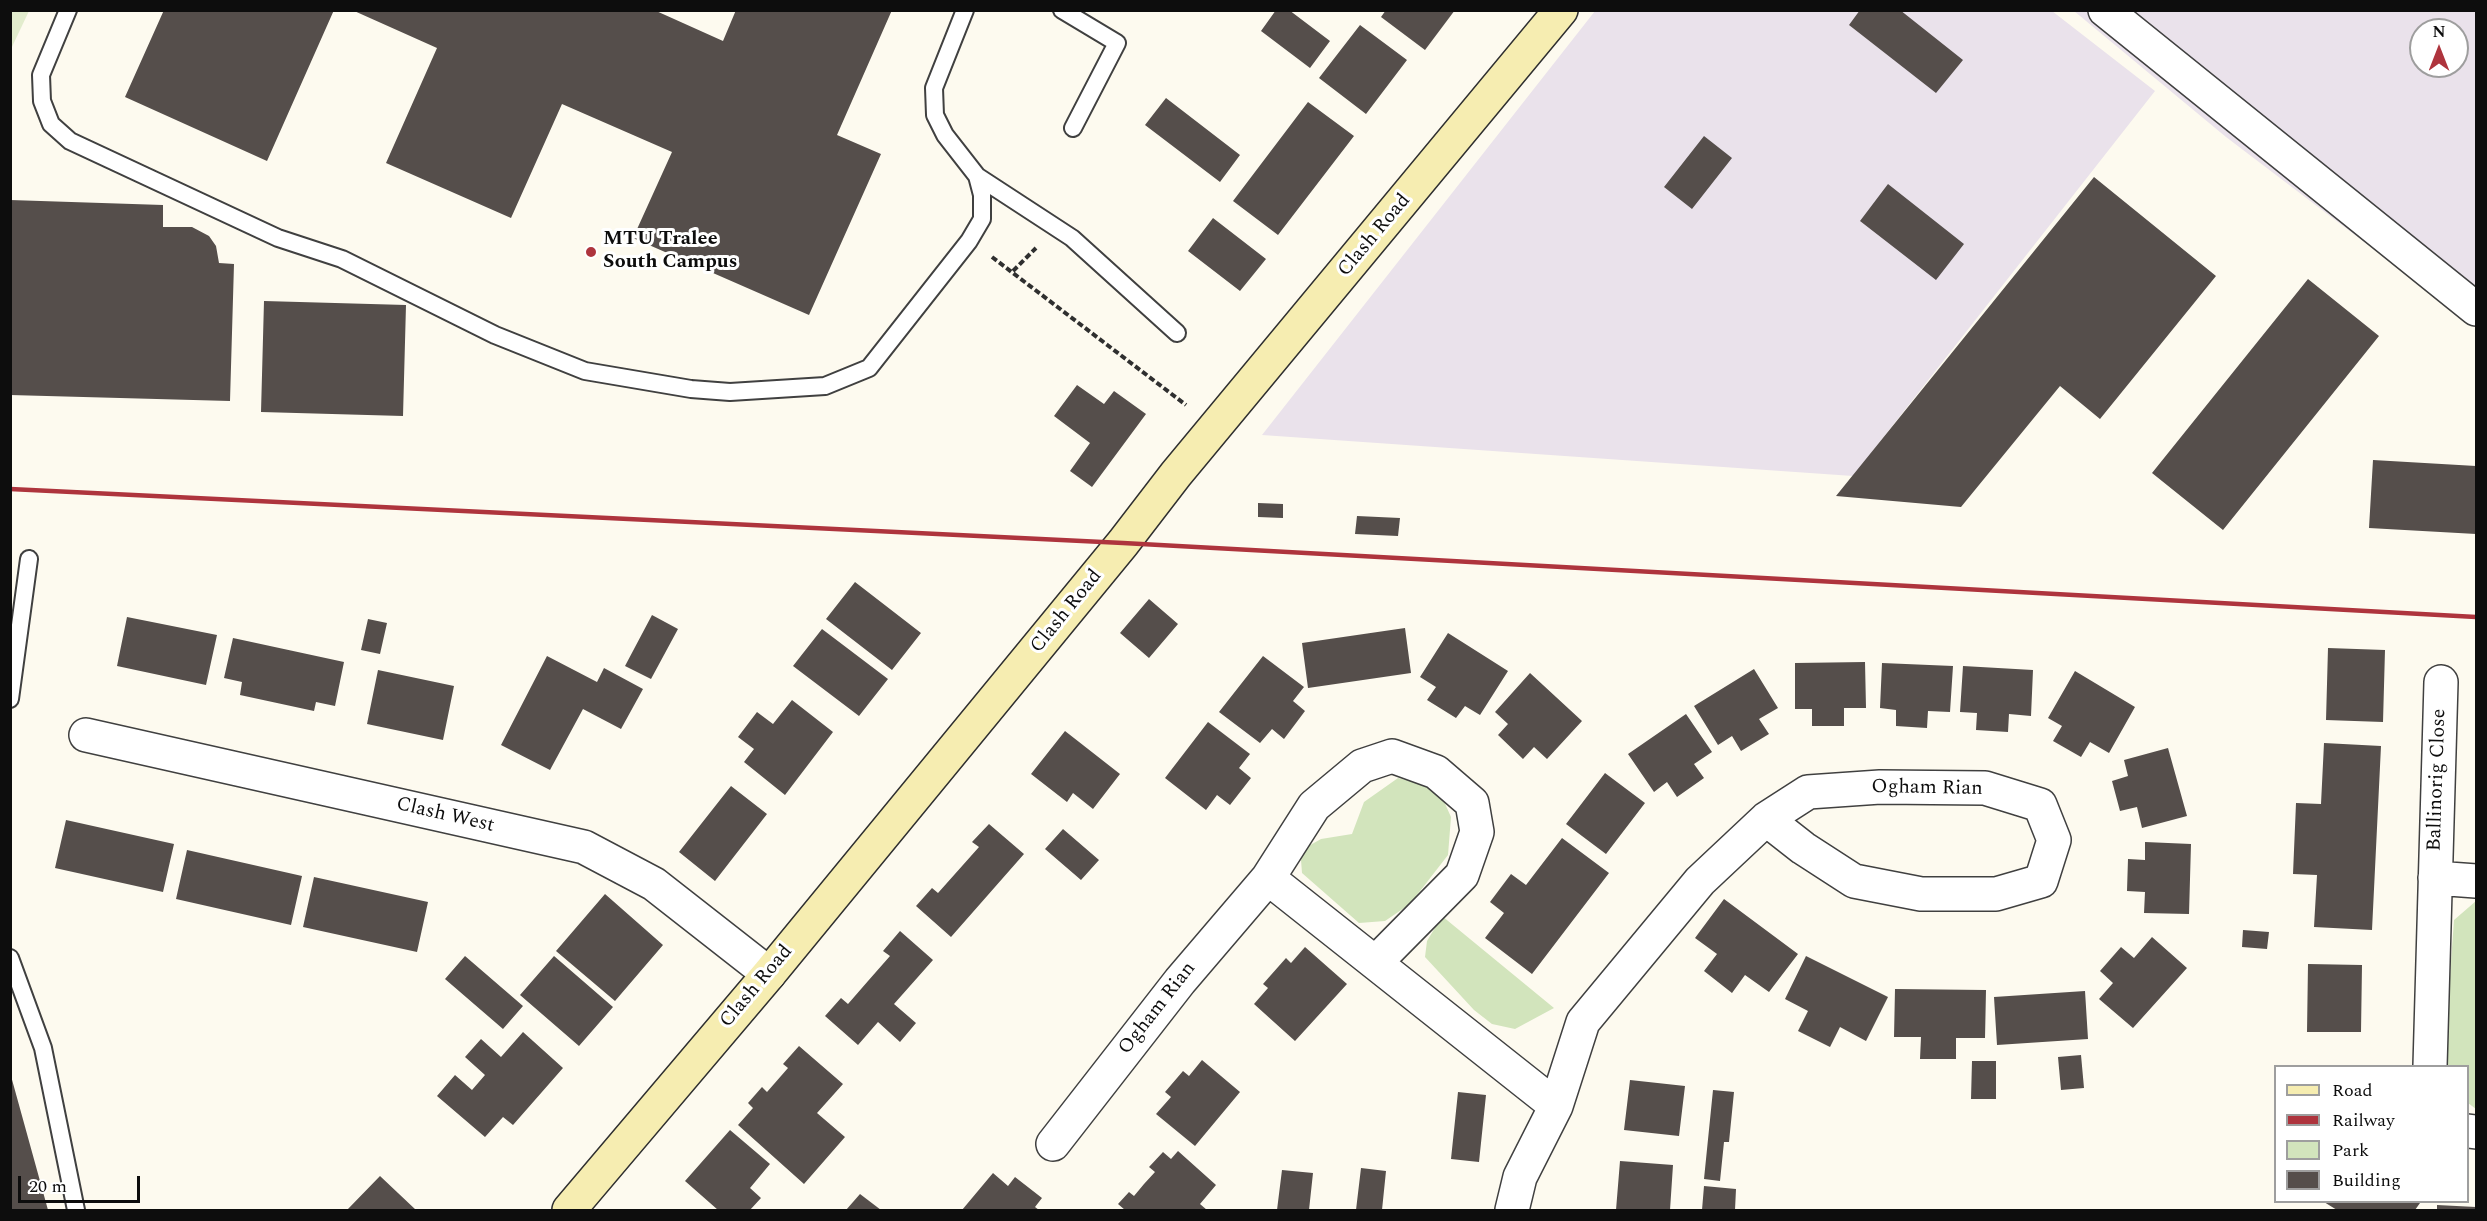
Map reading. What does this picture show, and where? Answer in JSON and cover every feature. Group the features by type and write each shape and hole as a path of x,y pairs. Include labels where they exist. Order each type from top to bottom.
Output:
{"street":[{"name":"Clash Road","path":"569,1210 769,974 1214,428 1562,10"},
{"path":"2105,10 2476,309"},
{"name":"Ballinorig Close","path":"2430,1065 2441,682"},
{"name":"Clash West","path":"86,735 584,847 654,884 769,974"},
{"name":"Ogham Rian","path":"1053,1144 1180,981 1268,878 1314,806 1362,766 1392,756 1436,772 1472,803 1477,832 1462,875 1376,962"},
{"name":"Ogham Rian","path":"1512,1210 1520,1178 1556,1106 1583,1022 1700,882 1766,819 1808,792 1880,787 1985,788 2040,805 2054,840 2041,881 1996,894 1921,894 1854,881 1803,848 1766,819"},
{"path":"1268,878 1556,1106"},
{"name":"Ballinorig Close","path":"2435,878 2476,881"}],"lane":[{"path":"68,10 41,75 42,101 51,124 70,141 278,238 342,259 495,335 585,371 691,389 730,392 825,386 869,368 969,241 981,219 982,195 977,176"},
{"path":"965,10 934,88 935,115 945,135 977,176 1072,238 1177,333"},
{"path":"1062,10 1117,43 1073,128"},
{"path":"10,699 29,559"},
{"path":"10,958 44,1048 76,1210"}],"path":[{"path":"969,241 1022,279 1214,428"}],"shaded area":[{"path":"1595,11 2052,11 2155,91 1853,476 1262,435"},
{"path":"2074,11 2476,11 2476,327 2226,137"}],"green space":[{"path":"10,11 29,11 11,49"},
{"path":"1398,778 1422,784 1442,797 1451,817 1448,855 1410,904 1385,921 1359,923 1302,873 1301,860 1305,848 1321,839 1352,834 1364,802"},
{"path":"2476,901 2476,1109 2469,1104 2469,1065 2446,1065 2444,1058 2454,920"},
{"path":"1442,916 1554,1008 1515,1029 1492,1024 1474,1010 1425,957 1427,941"}],"building":[{"path":"164,10 334,10 267,161 125,97"},
{"path":"352,10 654,10 723,41 736,10 892,10 837,135 881,154 809,315 633,238 672,152 562,104 511,218 386,163 437,48"},
{"path":"1276,10 1289,10 1330,41 1310,68 1261,31"},
{"path":"1386,10 1455,10 1425,50 1381,17"},
{"path":"1860,10 1900,10 1963,60 1936,93 1849,25"},
{"path":"1360,25 1407,60 1366,114 1319,78"},
{"path":"1166,98 1240,155 1220,182 1145,125"},
{"path":"1308,102 1354,136 1278,235 1233,201"},
{"path":"1704,136 1732,158 1692,209 1664,187"},
{"path":"2094,177 2216,276 2100,419 2060,386 1961,507 1836,496"},
{"path":"1888,184 1964,244 1936,280 1860,221"},
{"path":"10,200 163,205 163,227 192,227 209,236 216,246 219,263 234,264 230,401 10,395"},
{"path":"1213,218 1266,259 1240,291 1188,251"},
{"path":"2308,279 2379,336 2223,530 2152,473"},
{"path":"264,301 406,305 403,416 261,412"},
{"path":"1077,385 1104,404 1114,391 1146,414 1092,487 1070,471 1090,443 1054,416"},
{"path":"2373,460 2476,466 2476,534 2369,528"},
{"path":"1258,503 1283,504 1283,518 1258,517"},
{"path":"1357,516 1400,518 1398,536 1355,534"},
{"path":"855,582 921,633 892,670 826,619"},
{"path":"1149,599 1178,624 1149,658 1120,633"},
{"path":"652,615 678,629 651,679 625,666"},
{"path":"127,617 217,635 206,685 117,666"},
{"path":"368,619 387,623 380,654 361,650"},
{"path":"1405,628 1411,673 1308,688 1302,643"},
{"path":"822,629 888,679 859,716 793,666"},
{"path":"1448,633 1508,671 1480,715 1465,706 1456,718 1427,700 1436,687 1420,677"},
{"path":"233,638 344,662 335,706 316,702 314,711 240,695 242,682 224,678"},
{"path":"2328,648 2385,650 2383,722 2326,720"},
{"path":"547,656 597,682 604,668 643,689 621,729 583,709 550,770 501,745"},
{"path":"1263,656 1304,687 1293,701 1305,711 1284,739 1272,729 1260,743 1219,712"},
{"path":"1865,662 1866,708 1844,708 1844,726 1812,726 1812,709 1795,709 1795,663"},
{"path":"1882,663 1953,666 1950,712 1928,711 1927,728 1896,726 1896,710 1880,708"},
{"path":"1963,666 2033,670 2031,716 2009,714 2008,732 1976,730 1977,713 1960,712"},
{"path":"1754,669 1778,708 1759,719 1769,734 1741,751 1732,736 1718,745 1694,706"},
{"path":"378,670 454,686 443,740 367,724"},
{"path":"2075,671 2135,707 2109,753 2090,742 2081,757 2053,741 2062,726 2048,718"},
{"path":"1530,673 1582,721 1547,759 1534,747 1523,759 1498,735 1508,724 1495,712"},
{"path":"792,700 833,732 785,795 744,762 754,749 738,737 757,712 773,724"},
{"path":"1686,714 1712,752 1694,764 1704,778 1677,797 1667,782 1654,792 1628,754"},
{"path":"1208,722 1250,754 1239,768 1251,778 1230,805 1217,795 1206,810 1165,778"},
{"path":"1065,731 1120,774 1093,809 1073,793 1067,802 1031,774"},
{"path":"2324,743 2381,746 2372,930 2314,927 2317,875 2293,874 2296,803 2321,804"},
{"path":"2168,748 2187,816 2142,828 2137,807 2120,811 2112,781 2128,776 2124,760"},
{"path":"1605,773 1645,803 1606,854 1566,824"},
{"path":"731,786 767,814 715,881 679,852"},
{"path":"66,820 174,844 163,892 55,868"},
{"path":"989,824 1024,854 951,937 916,906 932,888 938,893 979,847 972,842"},
{"path":"1063,829 1099,860 1081,880 1045,849"},
{"path":"1562,838 1609,873 1532,974 1485,938 1504,913 1490,902 1511,874 1526,885"},
{"path":"2145,842 2191,844 2189,914 2144,913 2145,892 2127,891 2128,859 2145,860"},
{"path":"187,850 302,876 291,925 176,899"},
{"path":"314,877 428,902 417,952 303,927"},
{"path":"605,894 663,945 615,1001 556,951"},
{"path":"1724,899 1798,954 1769,992 1745,975 1732,993 1704,971 1717,954 1695,938"},
{"path":"2243,930 2269,932 2267,949 2242,947"},
{"path":"900,931 933,960 894,1004 916,1023 900,1042 878,1022 858,1045 825,1016 841,998 848,1004 890,956 883,951"},
{"path":"2152,937 2187,968 2133,1028 2099,999 2113,983 2100,971 2121,947 2134,958"},
{"path":"1305,947 1347,984 1295,1041 1254,1004 1268,988 1263,984 1286,958 1291,963"},
{"path":"465,956 523,1006 503,1029 445,979"},
{"path":"554,956 613,1007 579,1046 520,995"},
{"path":"1806,956 1888,997 1866,1041 1840,1027 1830,1047 1798,1031 1808,1011 1785,999"},
{"path":"2308,964 2362,965 2361,1032 2307,1032"},
{"path":"1895,989 1986,990 1985,1038 1956,1038 1956,1059 1920,1059 1921,1037 1894,1037"},
{"path":"2085,991 2088,1039 1997,1045 1994,997"},
{"path":"523,1032 563,1068 513,1125 503,1117 485,1137 437,1096 455,1075 472,1090 485,1075 465,1057 481,1039 501,1057"},
{"path":"799,1046 843,1084 817,1113 845,1137 804,1184 738,1125 753,1108 748,1103 762,1087 767,1092 788,1068 783,1064"},
{"path":"2081,1055 2084,1088 2061,1090 2058,1057"},
{"path":"1202,1060 1240,1092 1195,1146 1156,1114 1171,1097 1165,1092 1183,1071 1189,1076"},
{"path":"1972,1061 1996,1061 1996,1099 1971,1099"},
{"path":"11,1076 48,1210 10,1210"},
{"path":"1630,1080 1685,1086 1679,1136 1624,1130"},
{"path":"1713,1090 1734,1092 1729,1142 1724,1142 1720,1181 1704,1179"},
{"path":"1458,1092 1486,1095 1479,1162 1451,1159"},
{"path":"730,1130 770,1164 750,1188 761,1198 750,1210 718,1210 685,1181"},
{"path":"1178,1151 1216,1185 1200,1204 1207,1210 1125,1210 1118,1204 1129,1192 1134,1196 1155,1172 1149,1167 1163,1152 1171,1159"},
{"path":"1620,1161 1673,1165 1670,1210 1616,1210"},
{"path":"1361,1168 1386,1171 1382,1210 1356,1210"},
{"path":"1282,1170 1313,1173 1309,1210 1277,1210"},
{"path":"993,1173 1008,1186 1015,1177 1042,1198 1035,1207 1039,1210 962,1210"},
{"path":"380,1176 416,1210 347,1210"},
{"path":"1704,1186 1736,1189 1735,1210 1702,1210"},
{"path":"860,1194 881,1210 846,1210"},
{"path":"2326,1203 2420,1203 2415,1210 2337,1210"},
{"path":"2437,1205 2476,1207 2476,1210 2437,1210"}],"railway":[{"path":"10,489 1123,543 2476,617"}],"place":[{"name":"MTU Tralee South Campus","path":"591,252"}]}
